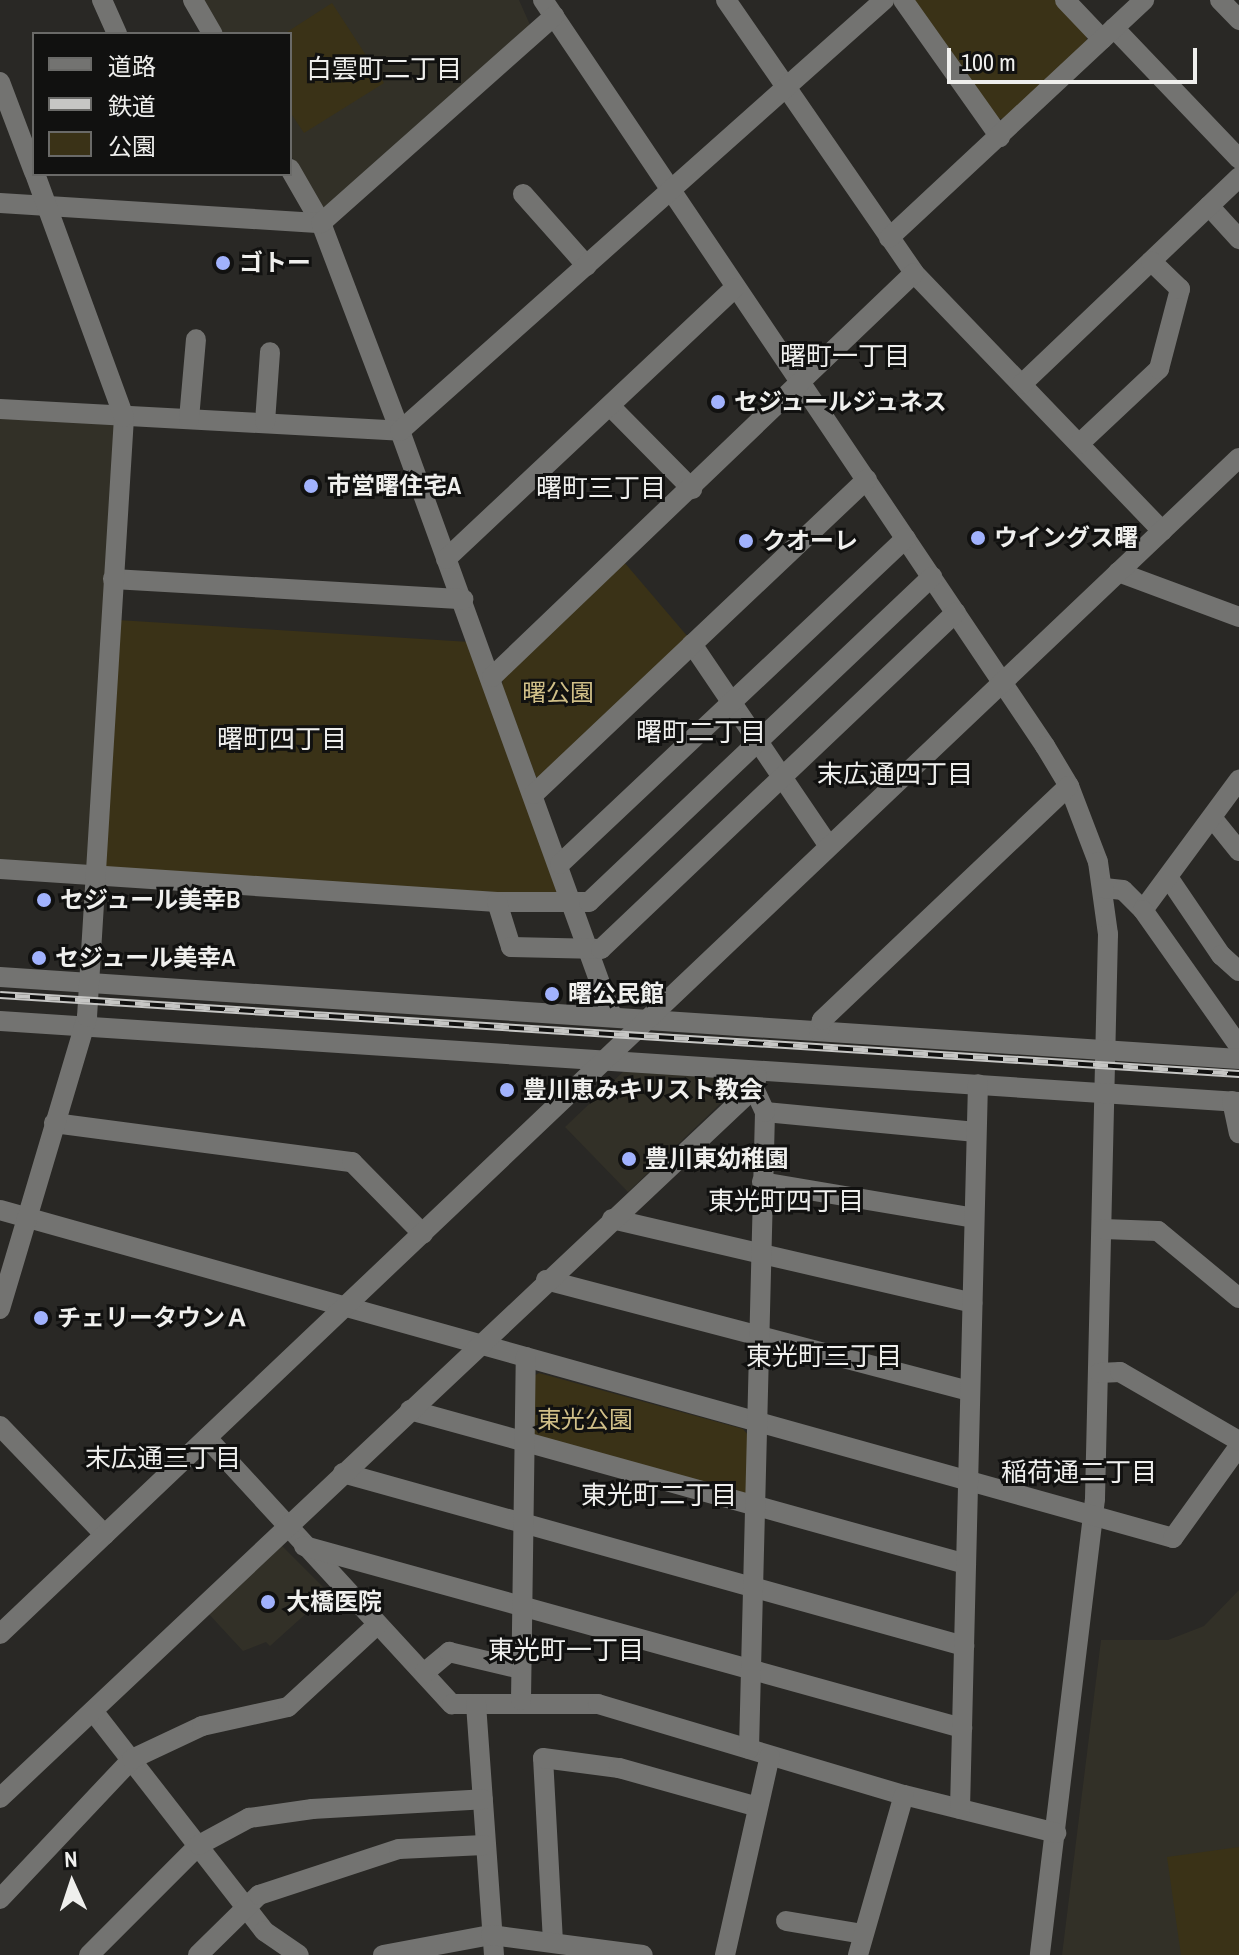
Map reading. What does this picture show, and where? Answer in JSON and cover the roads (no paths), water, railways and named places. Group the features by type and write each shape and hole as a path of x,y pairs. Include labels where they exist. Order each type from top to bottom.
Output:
{"street":[{"path":"102,0 116,32"},
{"path":"193,0 212,32"},
{"path":"726,0 914,273 1162,531"},
{"path":"0,409 400,431 884,0"},
{"path":"903,0 1000,137"},
{"path":"1065,0 1108,34 1239,159"},
{"path":"889,238 1144,0"},
{"path":"1220,0 1239,20"},
{"path":"0,203 321,223 548,8 734,289 932,576 1069,786 1104,888 1106,1049 1103,1229 1094,1516 1040,1955"},
{"path":"0,82 32,168"},
{"path":"292,172 321,223 400,431 560,864 612,1016"},
{"path":"0,1309 84,1026 124,417 35,176"},
{"path":"1022,384 1239,177"},
{"path":"523,194 587,266"},
{"path":"1209,206 1239,239"},
{"path":"1079,444 1159,369 1180,289 1151,261"},
{"path":"492,677 801,385 914,273"},
{"path":"446,559 734,289"},
{"path":"189,419 196,339"},
{"path":"265,422 270,352"},
{"path":"610,406 692,489"},
{"path":"0,1634 423,1234 606,1059 640,1022 1239,458"},
{"path":"534,794 867,479"},
{"path":"560,864 906,538"},
{"path":"1118,572 1239,617"},
{"path":"0,869 497,902 574,906 589,902 932,576"},
{"path":"113,579 463,599"},
{"path":"497,902 511,947 601,949 956,612"},
{"path":"692,644 828,845"},
{"path":"1143,910 1170,880 1239,780"},
{"path":"819,1031 822,1020 840,1002 1069,786"},
{"path":"1214,820 1239,851"},
{"path":"1170,880 1221,955 1239,971"},
{"path":"1104,888 1123,890 1143,910 1232,1019 1239,1046"},
{"path":"0,977 612,1016 640,1022 1239,1059"},
{"path":"0,1021 606,1059 756,1079 978,1084 1236,1102 1239,1133"},
{"path":"749,1749 765,1112 756,1079"},
{"path":"0,1798 756,1079"},
{"path":"960,1809 978,1084"},
{"path":"765,1112 976,1132"},
{"path":"54,1123 352,1162 423,1234"},
{"path":"762,1182 974,1218"},
{"path":"0,1210 756,1422 968,1478 1173,1538 1231,1476 1239,1444 1120,1372 1099,1373"},
{"path":"612,1219 972,1303"},
{"path":"1103,1229 1158,1231 1239,1298"},
{"path":"546,1280 970,1391"},
{"path":"521,1700 526,1357"},
{"path":"410,1410 966,1564"},
{"path":"0,1426 105,1535"},
{"path":"207,1438 452,1704 521,1700 598,1704 904,1795 1056,1833"},
{"path":"343,1473 964,1646"},
{"path":"304,1546 962,1728"},
{"path":"0,1899 132,1759 202,1726 288,1707 378,1624"},
{"path":"424,1673 449,1652 521,1669"},
{"path":"476,1704 492,1945"},
{"path":"93,1711 264,1931 299,1955"},
{"path":"725,1955 770,1756"},
{"path":"553,1942 543,1758 619,1768 758,1807"},
{"path":"858,1955 904,1795"},
{"path":"89,1955 199,1845 249,1818 312,1809 483,1799"},
{"path":"198,1955 259,1895 399,1849 484,1845"},
{"path":"786,1921 863,1934"},
{"path":"383,1955 553,1942 643,1955"}],"railway":[{"path":"0,995 1239,1074"}],"place":[{"name":"ゴトー","path":"223,263"},
{"name":"セジュールジュネス","path":"718,402"},
{"name":"市営曙住宅A","path":"311,486"},
{"name":"ウイングス曙","path":"978,538"},
{"name":"クオーレ","path":"746,541"},
{"name":"セジュール美幸B","path":"44,900"},
{"name":"セジュール美幸A","path":"39,958"},
{"name":"曙公民館","path":"552,994"},
{"name":"豊川恵みキリスト教会","path":"507,1090"},
{"name":"豊川東幼稚園","path":"629,1159"},
{"name":"チェリータウンＡ","path":"41,1318"},
{"name":"大橋医院","path":"268,1602"}],"district":[{"name":"白雲町二丁目","path":"384,69"},
{"name":"曙町一丁目","path":"845,356"},
{"name":"曙町三丁目","path":"601,488"},
{"name":"曙町二丁目","path":"701,732"},
{"name":"曙町四丁目","path":"282,739"},
{"name":"末広通四丁目","path":"895,774"},
{"name":"東光町四丁目","path":"786,1201"},
{"name":"東光町三丁目","path":"824,1356"},
{"name":"末広通三丁目","path":"163,1458"},
{"name":"稲荷通二丁目","path":"1079,1472"},
{"name":"東光町二丁目","path":"659,1495"},
{"name":"東光町一丁目","path":"566,1650"}],"park label":[{"name":"曙公園","path":"558,693"},
{"name":"東光公園","path":"585,1420"}]}
